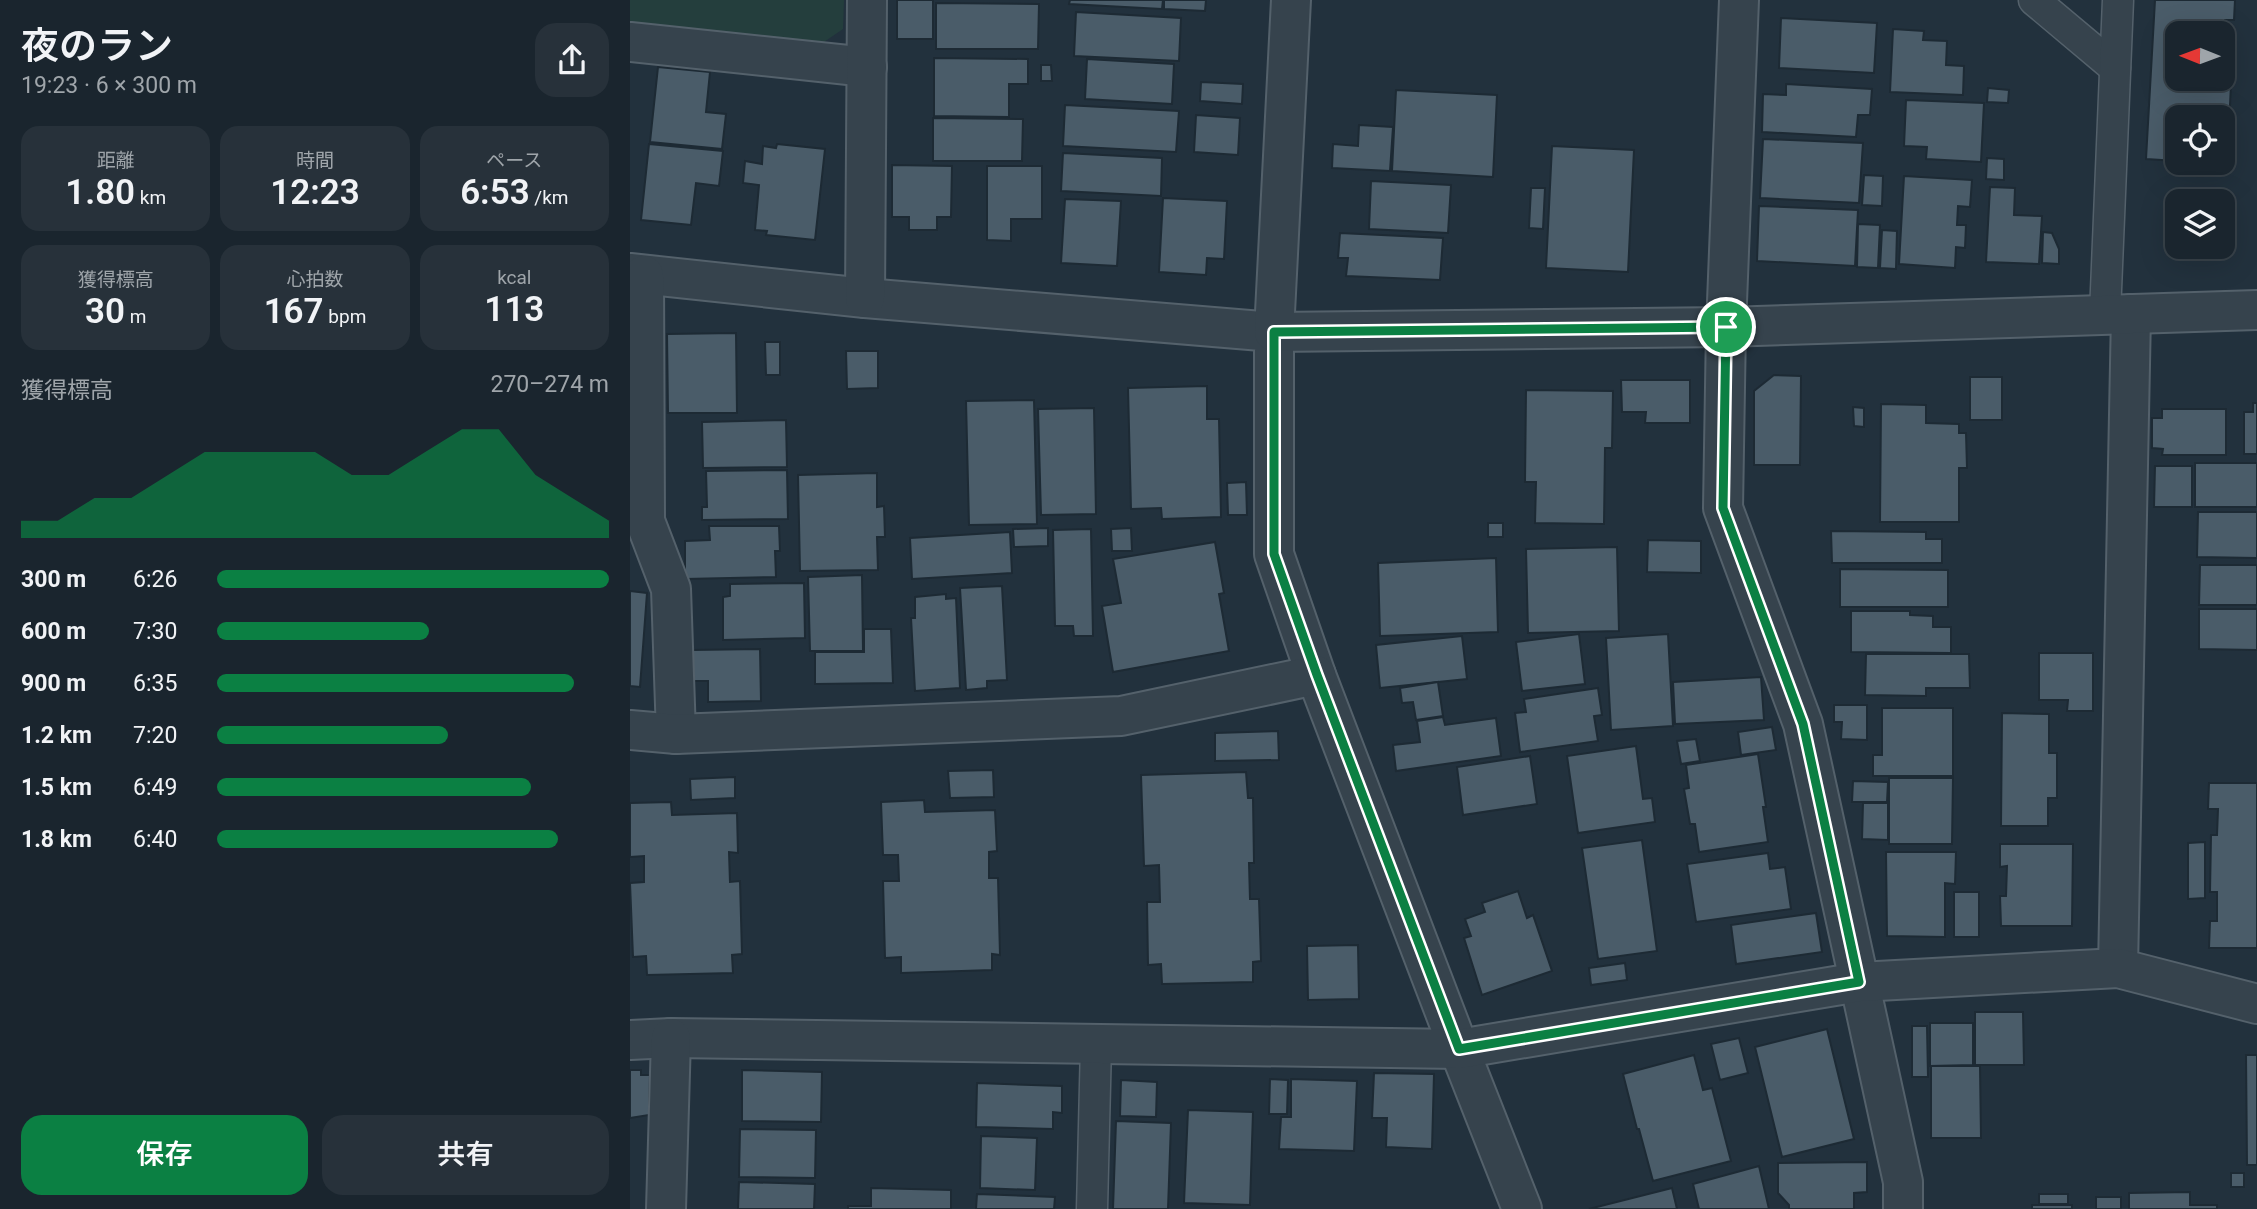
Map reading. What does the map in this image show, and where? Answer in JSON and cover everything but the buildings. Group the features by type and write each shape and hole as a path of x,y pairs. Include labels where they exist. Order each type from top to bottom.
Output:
{"street":[{"path":"865,298 867,0"},
{"path":"1291,0 1274,332 1274,554 1317,675 1522,1209"},
{"path":"1739,0 1726,327 1723,508 1803,724 1903,1182 1903,1209"},
{"path":"630,42 867,67"},
{"path":"676,734 671,589 645,521 637,274 865,298 1274,332 1726,327 2257,310"},
{"path":"2118,314 2119,968"},
{"path":"630,730 676,734 1121,716 1317,675"},
{"path":"630,1040 671,1038 1459,1049 1859,982 2119,968 2257,1004"},
{"path":"666,1209 671,1038"}],"lane":[{"path":"2034,0 2115,68"},
{"path":"2118,0 2115,68 2118,314"},
{"path":"1092,1209 1096,1044"}],"green space":[{"path":"630,0 844,0 843,29 821,44 630,25"}],"route":[{"path":"1726,327 1723,508 1803,724 1859,982 1459,1049 1274,554 1274,332 1726,327"}]}
